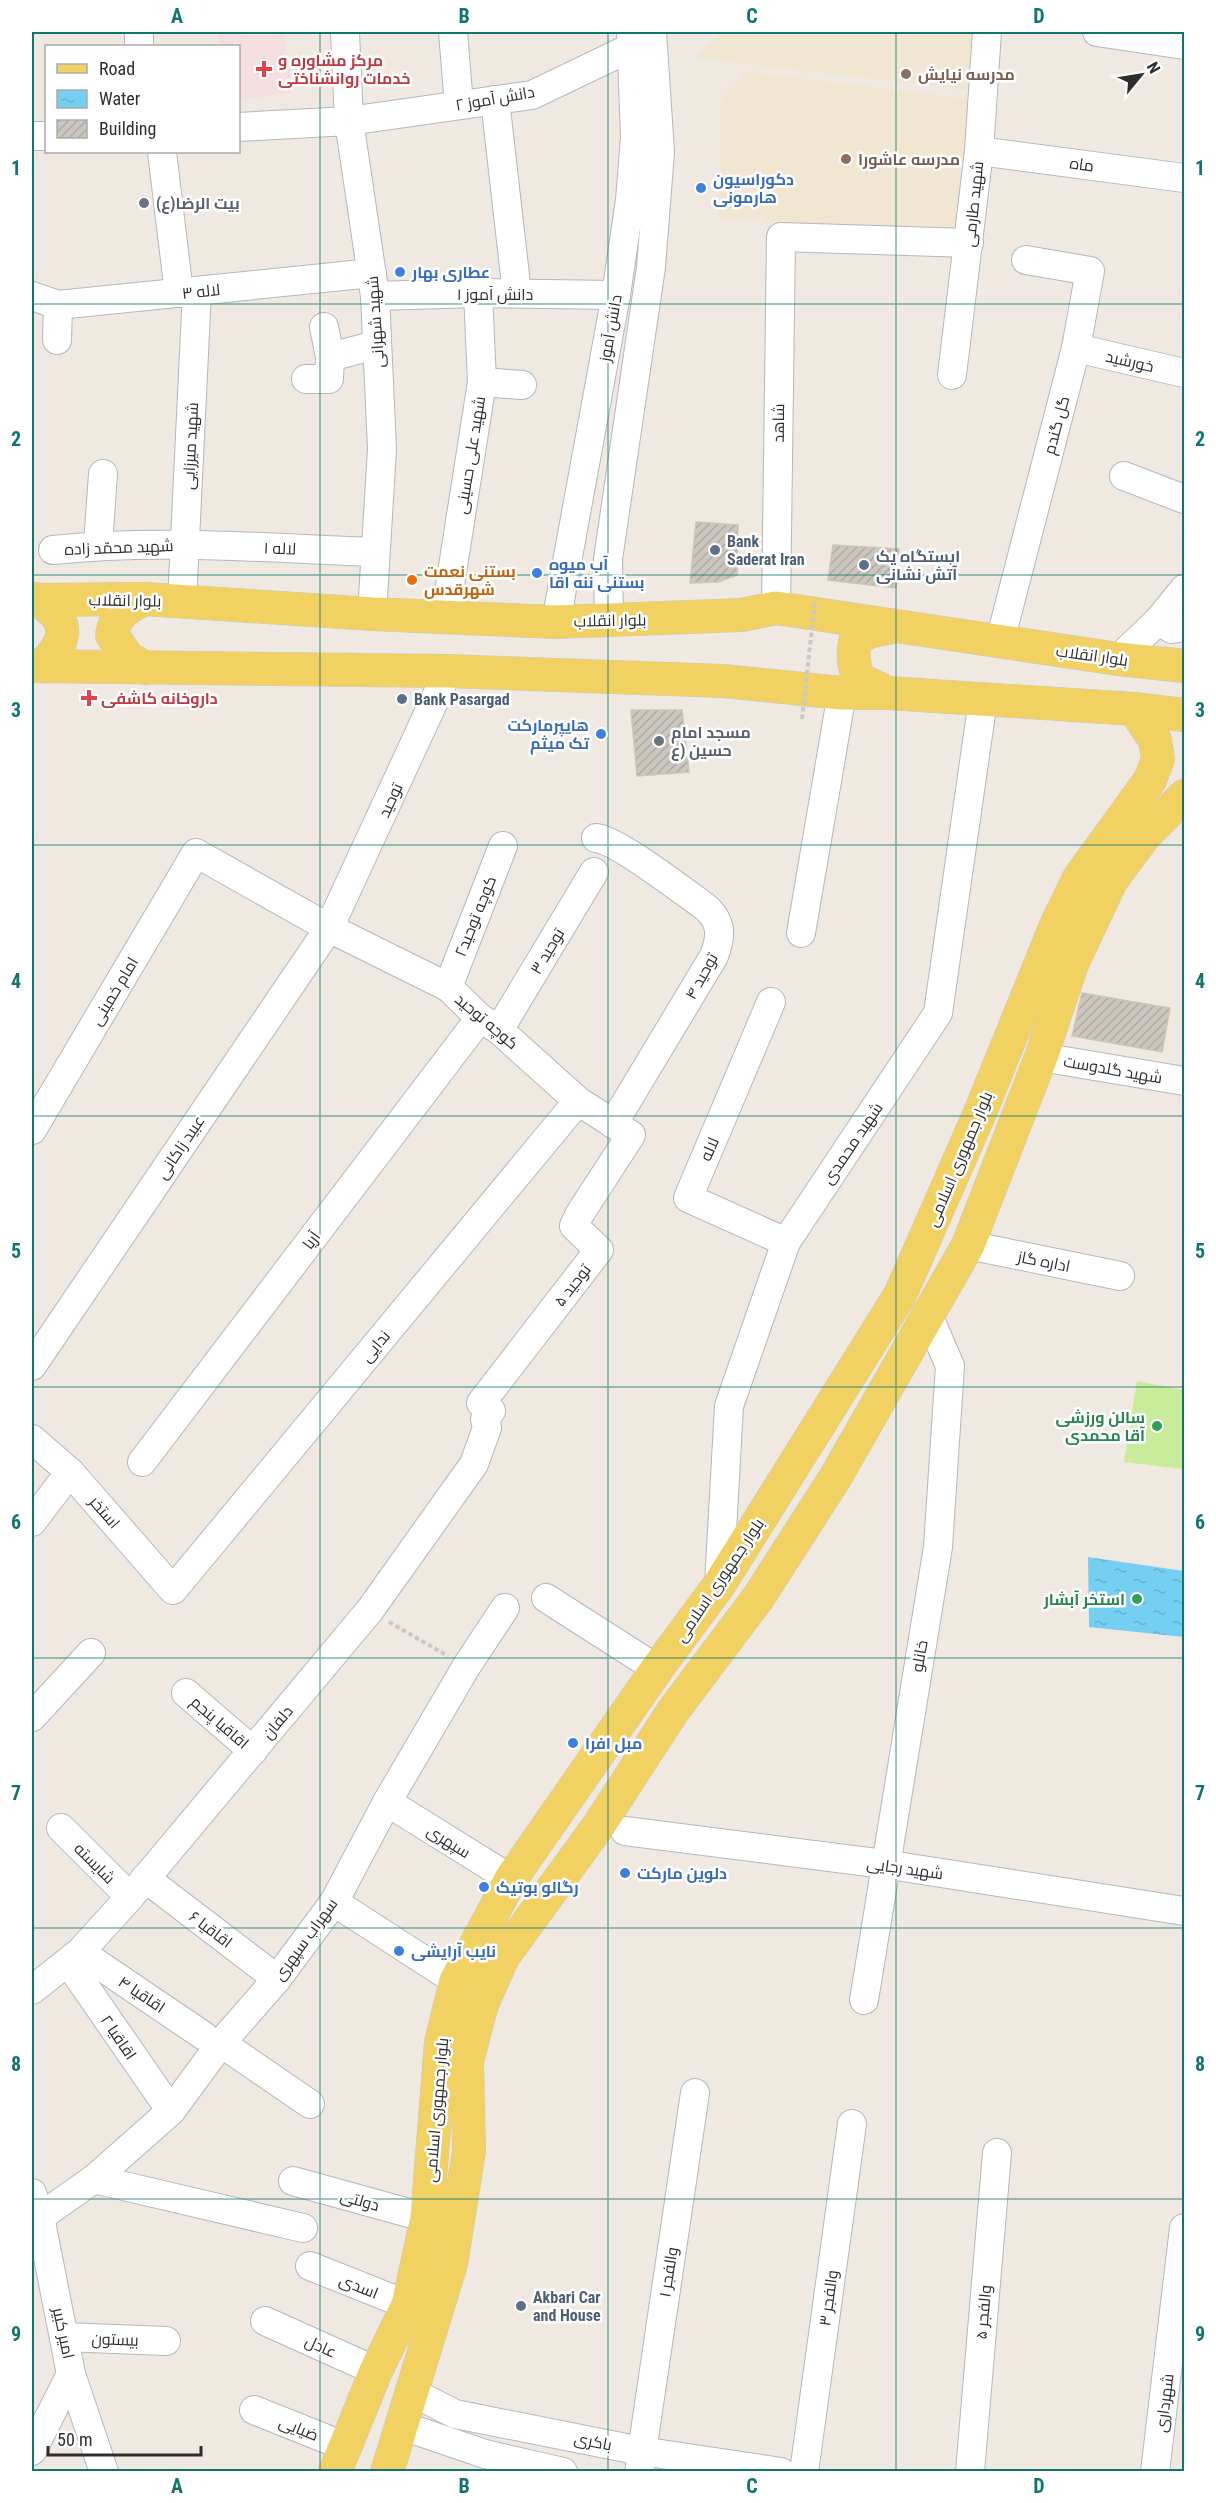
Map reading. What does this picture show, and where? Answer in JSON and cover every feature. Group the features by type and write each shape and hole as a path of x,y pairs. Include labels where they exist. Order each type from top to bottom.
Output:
{"main road":[{"name":"بلوار انقلاب","path":"34,599 144,599 372,615 556,622 742,615 776,608 1119,659 1185,666"},
{"path":"34,599 55,611 62,624 62,639 55,652 37,666"},
{"path":"144,599 122,610 114,624 112,635 128,658 146,668"},
{"path":"888,693 859,680 853,663 854,649 856,638 872,631 894,627"},
{"path":"37,666 448,671 724,681 842,693 888,693 1134,709 1185,716"},
{"name":"بلوار جمهوری اسلامی","path":"340,2459 376,2371 408,2306 427,2218 441,2042 456,1981 511,1879 719,1585 900,1295 1074,887 1150,780 1158,759 1155,740 1134,709"},
{"path":"1150,780 1171,766 1179,768 1183,788"},
{"name":"بلوار جمهوری اسلامی","path":"389,2465 451,2264 469,2151 467,2061 482,2004 503,1958 599,1825 673,1711 758,1598 829,1488 968,1245 1041,1057 1072,964 1111,881 1183,788"},
{"path":"649,1681 673,1711"},
{"path":"340,2459 389,2465"}],"street":[{"name":"شهید شهرانی","path":"345,32 349,121 374,285 382,449 372,615"},
{"path":"453,32 459,105"},
{"name":"شهید طارمی","path":"952,375 979,151 987,32"},
{"path":"1097,32 1185,45"},
{"name":"دانش آموز ۲","path":"240,127 349,121 531,94 644,35"},
{"name":"دانش آموز","path":"556,622 570,557 616,295 630,200 644,35"},
{"name":"دانش آموز","path":"609,621 608,559 652,255 660,152 644,35"},
{"path":"495,100 517,293"},
{"name":"ماه","path":"979,151 1185,178"},
{"name":"شهید میرزایی","path":"162,153 188,292 186,545 182,602"},
{"name":"شاهد","path":"776,608 781,237 969,243"},
{"name":"گل گندم","path":"1000,641 1076,348 1090,271 1026,260"},
{"name":"دانش آموز ۱","path":"374,285 478,293 616,295"},
{"name":"لاله ۳","path":"32,296 58,305 188,292 374,285"},
{"name":"شهید علی حسینی","path":"445,617 482,382 478,293"},
{"path":"57,340 58,305"},
{"path":"306,379 329,379 330,357 324,327"},
{"path":"330,357 376,345"},
{"name":"خورشید","path":"1076,348 1185,373"},
{"path":"482,382 522,385"},
{"path":"98,545 103,474"},
{"path":"1124,476 1185,499"},
{"name":"شهید محمّد زاده","path":"53,550 98,545 186,545"},
{"name":"لاله ۱","path":"186,545 374,552"},
{"path":"570,557 585,570 597,570 608,559"},
{"path":"1119,659 1171,624 1185,589"},
{"name":"توحید","path":"329,928 448,671"},
{"path":"801,933 842,693"},
{"name":"شهید محمدی","path":"719,1585 729,1406 786,1242 938,1013 983,700"},
{"name":"توحید ۴","path":"596,838 625,852 704,906 713,914 718,923 721,938 714,956 622,1130"},
{"name":"کوچه توحید۲","path":"447,987 503,846"},
{"name":"کوچه توحید","path":"196,853 329,928 447,987 578,1101 622,1130"},
{"name":"امام خمینی","path":"32,1130 196,853"},
{"name":"توحید ۳","path":"490,1024 594,872"},
{"name":"عبید زاکانی","path":"32,1366 329,928"},
{"name":"لاله","path":"771,1002 688,1197 786,1242"},
{"name":"آریا","path":"142,1462 490,1024"},
{"name":"شهید گلدوست","path":"1041,1057 1185,1081"},
{"name":"ندایی","path":"173,1590 578,1101"},
{"name":"توحید ۵","path":"484,1415 599,1250 574,1226 622,1130"},
{"name":"اداره گاز","path":"968,1245 1120,1276"},
{"name":"خانلو","path":"864,2000 884,1864 938,1547 950,1366 928,1315"},
{"name":"دلفان","path":"32,1990 74,1957 137,1888 370,1610 474,1464 484,1415"},
{"name":"استخر","path":"32,1439 70,1472 173,1590"},
{"path":"32,1522 70,1472"},
{"path":"546,1598 649,1681"},
{"name":"سهراب سپهری","path":"36,2205 94,2179 171,2111 213,2039 277,1979 334,1902 387,1802 466,1667 505,1608"},
{"path":"32,1717 91,1653"},
{"name":"اقاقیا پنجم","path":"186,1693 253,1751"},
{"name":"سپهری","path":"387,1802 511,1879"},
{"name":"شایسته","path":"61,1828 137,1888"},
{"name":"شهید رجایی","path":"625,1831 884,1864 1185,1911"},
{"name":"اقاقیا ۶","path":"137,1888 277,1979"},
{"path":"334,1902 456,1981"},
{"name":"اقاقیا ۴","path":"74,1957 213,2039 310,2104"},
{"name":"اقاقیا ۲","path":"74,1957 171,2111"},
{"name":"والفجر ۱","path":"640,2461 695,2093"},
{"name":"والفجر ۳","path":"804,2472 852,2124"},
{"name":"والفجر ۵","path":"970,2472 997,2153"},
{"path":"94,2179 303,2228"},
{"name":"دولتی","path":"293,2181 427,2218"},
{"name":"امیر کبیر","path":"36,2205 71,2374 104,2472"},
{"name":"شهرداری","path":"1155,2472 1185,2228"},
{"name":"اسدی","path":"310,2266 408,2306"},
{"name":"عادل","path":"265,2320 376,2371"},
{"name":"بیستون","path":"64,2337 166,2341"},
{"path":"32,2451 71,2374"},
{"name":"باکری","path":"410,2391 455,2414 640,2461 781,2472"},
{"name":"ضیایی","path":"254,2410 340,2459"},
{"path":"447,2443 440,2425 455,2414"},
{"path":"400,2425 447,2443 484,2463 563,2472"}],"path":[{"path":"802,719 815,600"},
{"path":"370,1610 466,1667"}],"shaded area":[{"name":"مرکز مشاوره و خدمات روانشناختی","path":"284,32 293,92 240,100 240,45 220,45 218,34"},
{"name":"مدرسه نیایش","path":"722,32 979,32 976,91 696,58"},
{"name":"مدرسه عاشورا","path":"747,72 978,100 966,229 767,229 765,217 719,218 720,101"}],"green space":[{"name":"سالن ورزشی آقا محمدی","path":"1137,1381 1184,1390 1184,1469 1124,1462"}],"water":[{"name":"استخر آبشار","path":"1088,1557 1184,1571 1184,1637 1089,1627"}],"building":[{"name":"Bank Saderat Iran","path":"696,522 738,525 737,575 718,582 690,583"},
{"name":"ایستگاه یک آتش نشانی","path":"833,545 899,549 896,588 828,580"},
{"name":"مسجد امام حسین (ع","path":"631,710 682,710 689,772 637,776"},
{"path":"1082,993 1170,1008 1162,1052 1072,1036"}],"place":[{"name":"مرکز مشاوره و خدمات روانشناختی","path":"264,69"},
{"name":"مدرسه نیایش","path":"906,74"},
{"name":"مدرسه عاشورا","path":"846,159"},
{"name":"دکوراسیون هارمونی","path":"701,188"},
{"name":"بیت الرضا(ع)","path":"144,203"},
{"name":"عطاری بهار","path":"400,272"},
{"name":"Bank Saderat Iran","path":"715,550"},
{"name":"ایستگاه یک آتش نشانی","path":"864,565"},
{"name":"آب میوه بستنی ننه اقا","path":"537,573"},
{"name":"بستنی نعمت شهرقدس","path":"412,580"},
{"name":"داروخانه کاشفی","path":"89,698"},
{"name":"Bank Pasargad","path":"402,699"},
{"name":"هایپرمارکت تک میثم","path":"601,734"},
{"name":"مسجد امام حسین (ع","path":"659,741"},
{"name":"سالن ورزشی آقا محمدی","path":"1157,1426"},
{"name":"استخر آبشار","path":"1137,1599"},
{"name":"مبل افرا","path":"573,1743"},
{"name":"دلوین مارکت","path":"625,1873"},
{"name":"رگالو بوتیک","path":"484,1887"},
{"name":"نایب آرایشی","path":"399,1951"},
{"name":"Akbari Car and House","path":"521,2306"}]}
